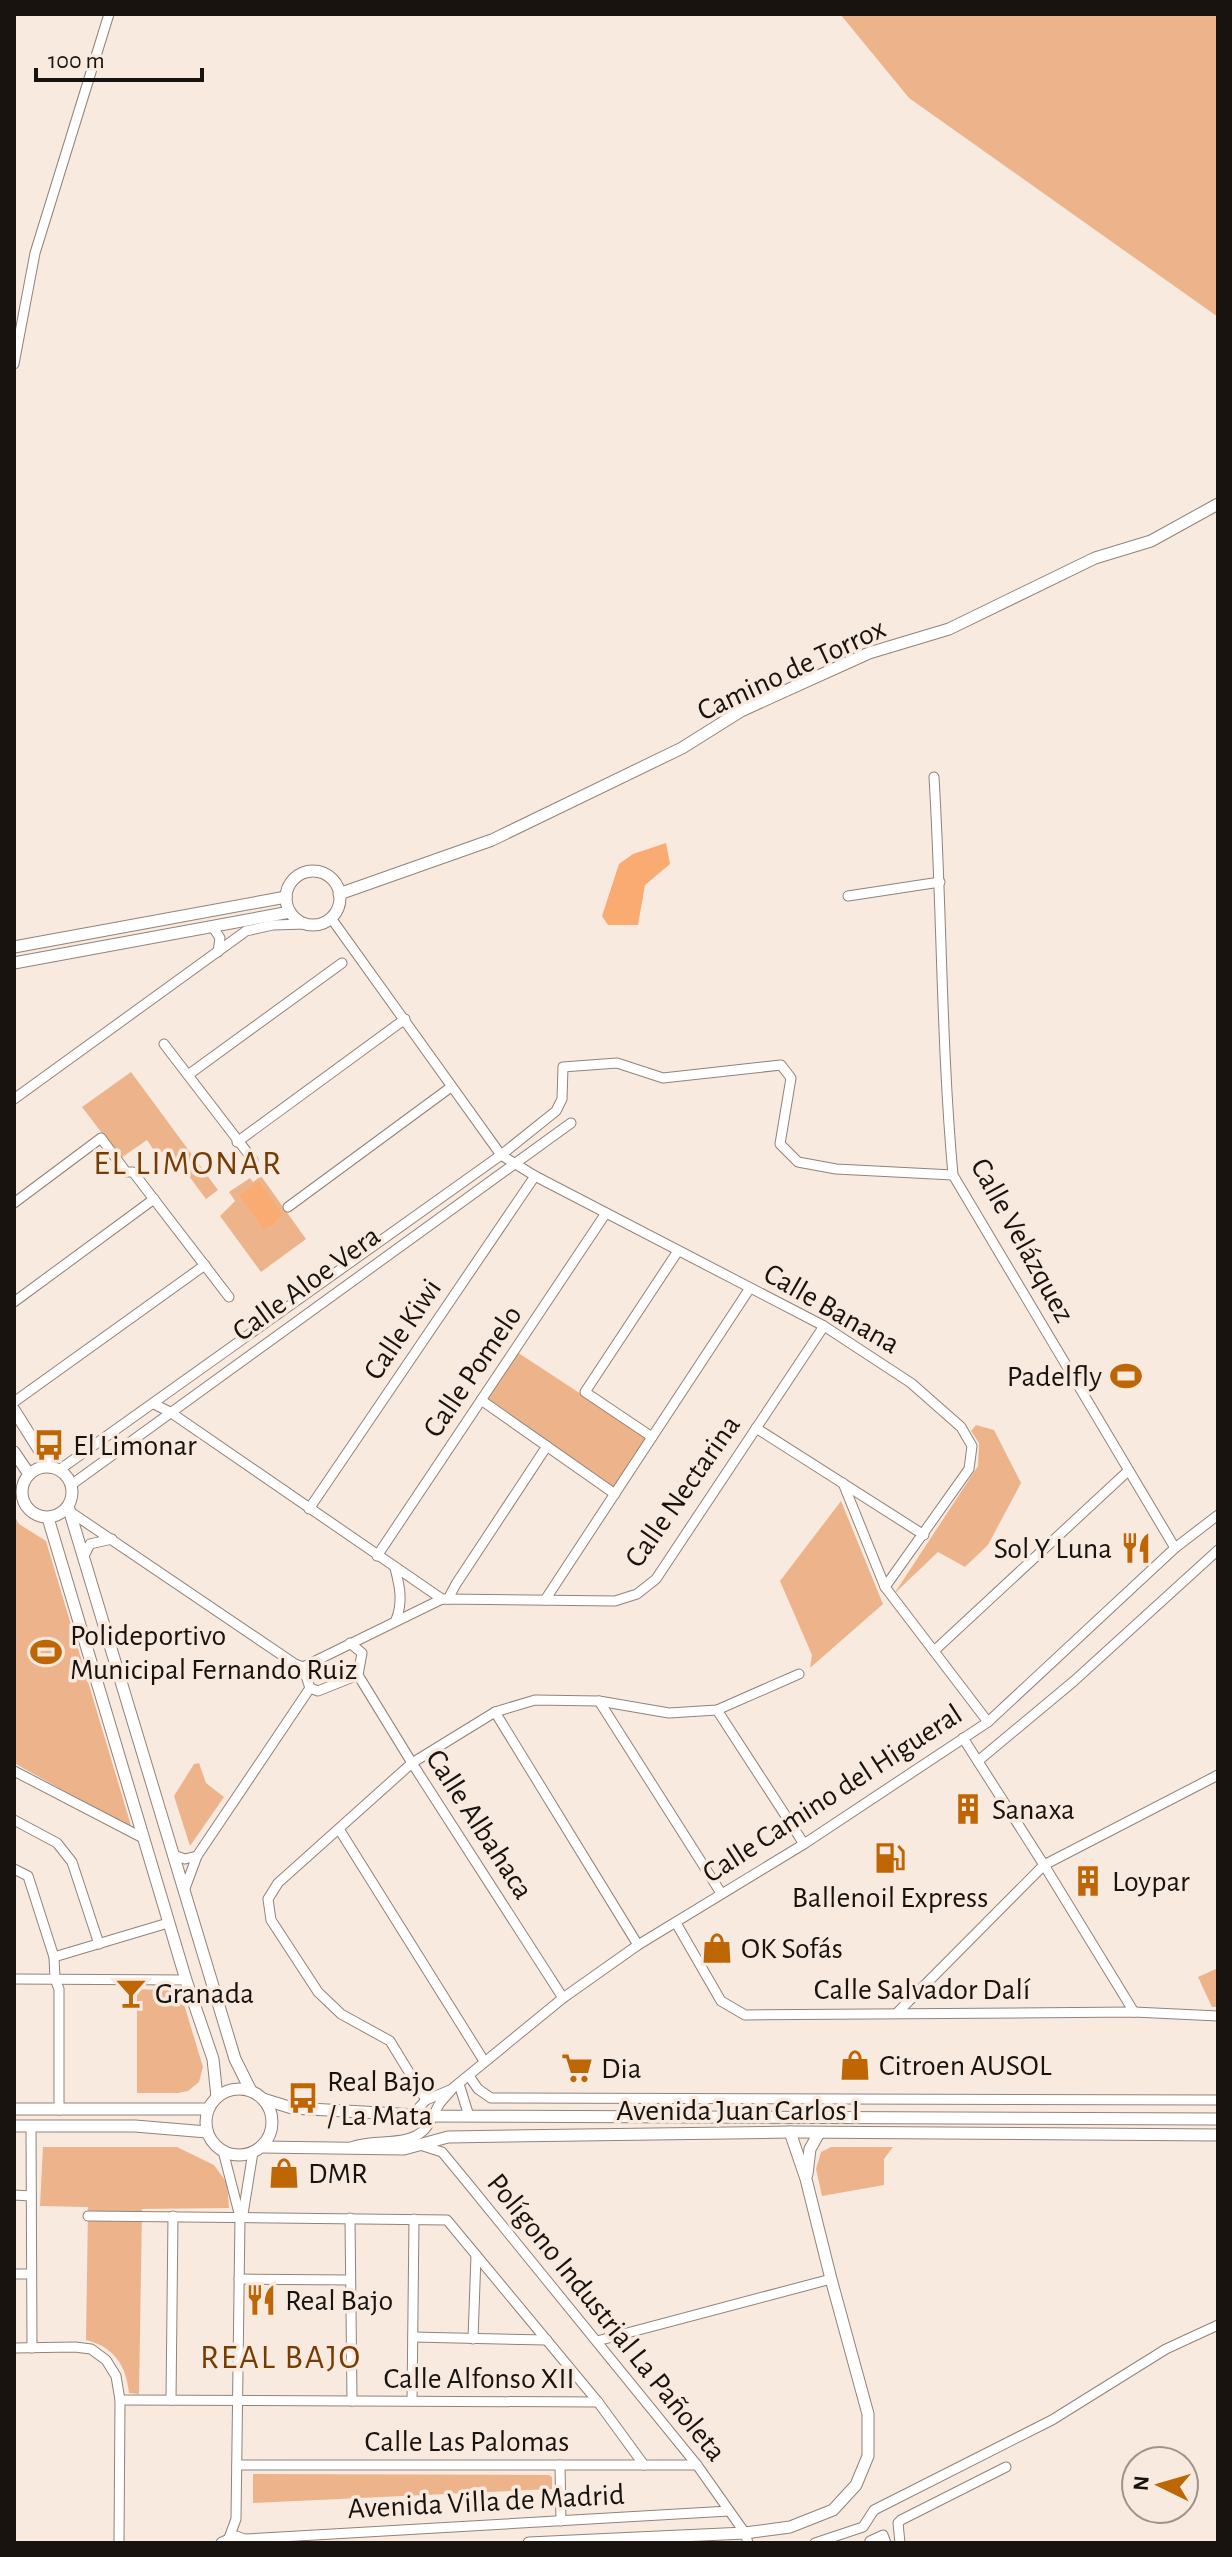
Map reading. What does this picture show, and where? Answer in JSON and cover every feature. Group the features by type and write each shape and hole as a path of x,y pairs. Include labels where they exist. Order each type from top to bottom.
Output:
{"street":[{"path":"14,364 35,253 109,14"},
{"name":"Camino de Torrox","path":"339,894 492,840 682,748 741,711 869,653 949,629 1095,558 1151,541 1218,504"},
{"name":"Calle Velázquez","path":"934,777 953,1175 1175,1548"},
{"path":"14,1099 246,931 273,925 318,925 331,918 336,911 339,894 330,878 317,872 306,872 296,877 286,897 290,912 296,920 306,924"},
{"path":"848,896 940,882"},
{"path":"14,947 286,897"},
{"path":"14,963 290,912"},
{"path":"331,918 501,1155"},
{"path":"212,926 220,938 218,952"},
{"path":"188,1075 342,963"},
{"path":"237,1142 405,1019"},
{"path":"164,1044 253,1160"},
{"name":"Calle Aloe Vera","path":"55,1468 154,1404 501,1155 556,1111 562,1099 563,1067 617,1063 663,1078 781,1065 791,1078 780,1144 798,1162 836,1169 953,1175"},
{"path":"288,1207 451,1087"},
{"name":"Calle Aloe Vera","path":"71,1485 571,1123"},
{"path":"14,1203 101,1138 126,1172 133,1172 229,1297"},
{"name":"Calle Banana","path":"501,1155 535,1176 824,1326 911,1383 961,1427 972,1446 969,1469 885,1587"},
{"name":"Calle Kiwi","path":"309,1509 535,1176"},
{"path":"14,1302 154,1199"},
{"name":"Calle Pomelo","path":"377,1556 606,1213"},
{"path":"652,1437 585,1392 678,1251"},
{"path":"14,1402 205,1265"},
{"path":"545,1600 750,1288"},
{"name":"Calle Nectarina","path":"303,1667 445,1599 615,1601 637,1594 656,1579 824,1326"},
{"path":"481,1400 615,1494"},
{"path":"154,1404 445,1599 547,1446"},
{"path":"14,1410 55,1468 71,1485 70,1510 235,2059 251,2091"},
{"path":"756,1428 924,1535"},
{"path":"14,1452 29,1474"},
{"path":"55,1468 38,1468 29,1474 23,1483 23,1503 29,1511 48,1518 70,1510"},
{"path":"934,1651 1128,1471"},
{"path":"843,1483 885,1587 988,1722"},
{"path":"70,1510 303,1667 310,1688"},
{"name":"Calle Camino del Higueral","path":"351,2147 366,2141 405,2141 421,2133 439,2104 456,2086 563,1998 638,1945 804,1844 988,1722 1175,1548 1218,1515"},
{"path":"48,1518 168,1923 213,2059 217,2097"},
{"path":"84,1556 90,1544 112,1539"},
{"name":"Calle Camino del Higueral","path":"978,1761 1074,1681 1218,1550"},
{"path":"395,1568 401,1591 396,1620"},
{"name":"Calle Albahaca","path":"350,1643 362,1653 358,1675 563,1998"},
{"path":"426,2100 390,2041 341,2014 318,1992 271,1920 268,1899 278,1883 412,1763 495,1712 535,1700 599,1701 669,1713 717,1710 799,1674"},
{"path":"310,1688 318,1691 358,1675"},
{"path":"184,1891 197,1856 310,1688"},
{"path":"599,1701 721,1893"},
{"path":"717,1710 804,1844"},
{"path":"495,1712 638,1945"},
{"path":"963,1738 1134,2012"},
{"path":"14,1771 143,1838"},
{"path":"897,2013 1044,1865 1218,1775"},
{"path":"14,1820 57,1843 72,1862 99,1944"},
{"path":"339,1829 484,2061"},
{"path":"173,1855 185,1859 197,1856"},
{"path":"14,1869 28,1876 54,1957 55,1979 59,1989 59,2110"},
{"path":"54,1957 168,1923"},
{"name":"Calle Salvador Dalí","path":"676,1923 721,2001 745,2015 1134,2012 1218,2016"},
{"path":"14,1979 186,1980"},
{"path":"469,2076 478,2089 491,2098 1218,2100"},
{"path":"456,2086 469,2116"},
{"name":"Calle Camino del Higueral","path":"413,2114 426,2100 456,2086"},
{"path":"234,2089 251,2091 263,2099 269,2109 272,2121 267,2139 257,2149 239,2155 223,2151 207,2132 208,2109 217,2097 234,2089"},
{"name":"Avenida Juan Carlos I","path":"263,2099 292,2108 434,2116 1218,2119"},
{"path":"14,2109 208,2109"},
{"path":"14,2126 135,2126 207,2132"},
{"path":"31,2126 32,2348"},
{"path":"529,2543 746,2538 790,2527 833,2510 856,2485 868,2456 868,2414 806,2179 790,2132"},
{"name":"Avenida Juan Carlos I","path":"257,2149 404,2149 448,2137 790,2132 1218,2135"},
{"path":"806,2179 810,2149 819,2133"},
{"name":"Polígono Industrial La Pañoleta","path":"420,2145 442,2152 697,2465 746,2538"},
{"path":"240,2217 257,2149"},
{"path":"223,2151 240,2217 236,2519 225,2541 248,2540 236,2519"},
{"path":"14,2195 31,2196"},
{"path":"88,2216 447,2220 598,2402 644,2465"},
{"path":"171,2400 173,2216"},
{"path":"350,2218 352,2401"},
{"path":"412,2401 414,2219"},
{"path":"473,2339 476,2255"},
{"path":"14,2274 31,2274"},
{"path":"239,2279 350,2280"},
{"path":"597,2341 831,2279"},
{"path":"815,2543 863,2527 874,2510 1052,2420 1166,2349 1218,2325"},
{"path":"413,2337 547,2340"},
{"path":"14,2348 91,2349 106,2360 116,2376 120,2400 119,2543"},
{"name":"Calle Alfonso XII","path":"120,2400 598,2402"},
{"name":"Calle Las Palomas","path":"237,2465 697,2465"},
{"path":"560,2465 561,2521"},
{"path":"900,2543 897,2529 901,2520 1006,2467"},
{"name":"Avenida Villa de Madrid","path":"248,2540 729,2511"},
{"path":"863,2527 870,2542 883,2535 886,2543"}],"shaded area":[{"path":"840,14 1218,14 1218,317 909,98"},
{"path":"666,843 670,864 645,885 638,925 608,925 602,916 619,864 633,854"},
{"path":"131,1072 218,1190 206,1199 168,1148 157,1155 147,1140 121,1158 82,1107"},
{"path":"261,1176 306,1239 261,1272 220,1216 235,1201 229,1192 250,1178 253,1182"},
{"path":"259,1181 283,1215 264,1229 239,1196"},
{"path":"517,1352 648,1438 613,1489 486,1399"},
{"path":"976,1425 994,1430 1021,1483 988,1545 965,1567 938,1552 894,1594 978,1466 979,1443 971,1431"},
{"path":"841,1501 883,1604 810,1668 812,1655 780,1581"},
{"name":"Polideportivo Municipal Fernando Ruiz","path":"14,1515 19,1524 46,1541 132,1829 14,1763"},
{"path":"199,1763 206,1783 224,1797 190,1846 174,1796 194,1764"},
{"path":"1218,1968 1218,2007 1212,2007 1198,1977"},
{"path":"137,1989 180,1991 203,2067 199,2082 188,2091 137,2093"},
{"path":"43,2147 177,2147 214,2165 227,2183 229,2208 142,2209 139,2394 129,2393 125,2374 111,2352 86,2340 88,2207 40,2206"},
{"path":"831,2147 893,2147 884,2159 884,2185 822,2196 816,2169 821,2152"},
{"path":"253,2474 549,2475 552,2477 552,2489 253,2503"}],"place":[{"name":"Padelfly","path":"1126,1376"},
{"name":"El Limonar","path":"49,1445"},
{"name":"Sol Y Luna","path":"1136,1548"},
{"name":"Polideportivo Municipal Fernando Ruiz","path":"46,1652"},
{"name":"Sanaxa","path":"968,1809"},
{"name":"Ballenoil Express","path":"890,1858"},
{"name":"Loypar","path":"1088,1881"},
{"name":"OK Sofás","path":"717,1948"},
{"name":"Granada","path":"131,1993"},
{"name":"Citroen AUSOL","path":"855,2065"},
{"name":"Dia","path":"577,2068"},
{"name":"Real Bajo / La Mata","path":"303,2098"},
{"name":"DMR","path":"284,2173"},
{"name":"Real Bajo","path":"261,2300"}],"district":[{"name":"EL LIMONAR","path":"188,1162"},
{"name":"REAL BAJO","path":"281,2356"}]}
